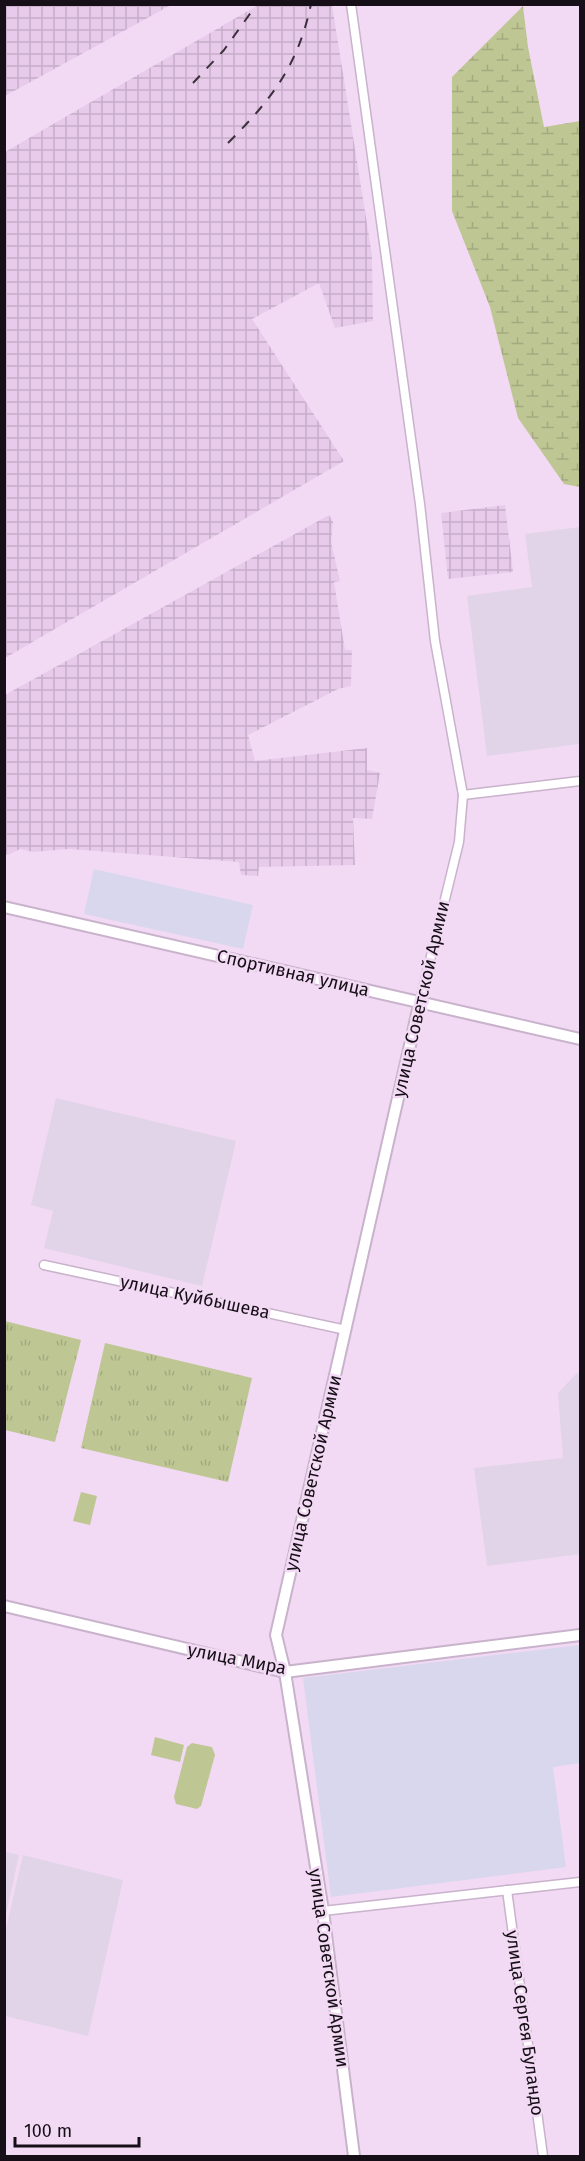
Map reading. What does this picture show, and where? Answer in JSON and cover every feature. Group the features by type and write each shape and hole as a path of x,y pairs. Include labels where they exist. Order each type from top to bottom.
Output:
{"street":[{"name":"улица Советской Армии","path":"351,4 428,561 435,641 463,795 459,842 420,1001 276,1635 285,1672 323,1911 354,2157"},
{"path":"463,795 580,781"},
{"name":"Спортивная улица","path":"4,907 580,1038"},
{"name":"улица Куйбышева","path":"45,1264 346,1330"},
{"name":"улица Мира","path":"4,1606 285,1672 580,1635"},
{"path":"323,1911 580,1882"},
{"name":"улица Сергея Буландо","path":"507,1890 543,2157"}],"shaded area":[{"path":"5,4 171,4 171,5 5,96"},
{"path":"260,4 332,5 372,255 373,321 335,328 319,283 252,319 344,461 5,658 5,152"},
{"path":"505,505 513,572 448,579 441,513"},
{"path":"329,515 333,522 331,542 340,581 334,582 345,650 352,650 351,686 338,689 248,735 255,761 367,748 367,770 380,773 372,819 353,818 355,865 259,867 258,876 241,875 239,862 69,849 33,852 20,849 8,855 5,854 5,695"},
{"path":"580,527 580,744 487,756 467,596 532,587 525,534"},
{"path":"94,869 253,905 243,949 84,914"},
{"path":"56,1098 236,1141 202,1286 44,1248 53,1211 31,1205"},
{"path":"580,1373 580,1554 487,1566 474,1468 563,1458 558,1393 576,1374"},
{"path":"580,1645 580,1763 553,1767 566,1867 331,1897 303,1678"},
{"path":"4,1852 19,1855 5,1919"},
{"path":"23,1855 123,1880 88,2036 5,2016 5,1933"}],"green space":[{"path":"523,6 528,47 544,127 580,121 580,487 564,484 518,418 490,307 452,211 452,77"},
{"path":"5,1321 81,1340 55,1442 5,1430"},
{"path":"105,1343 252,1378 228,1482 81,1448"},
{"path":"81,1492 97,1496 90,1525 73,1521"},
{"path":"155,1737 184,1745 180,1762 151,1755"},
{"path":"192,1743 212,1747 215,1755 201,1806 197,1809 176,1804 174,1797 187,1747"}],"railway":[{"path":"193,83 224,50 257,4"},
{"path":"228,143 257,112 281,81 299,46 311,4"}]}
